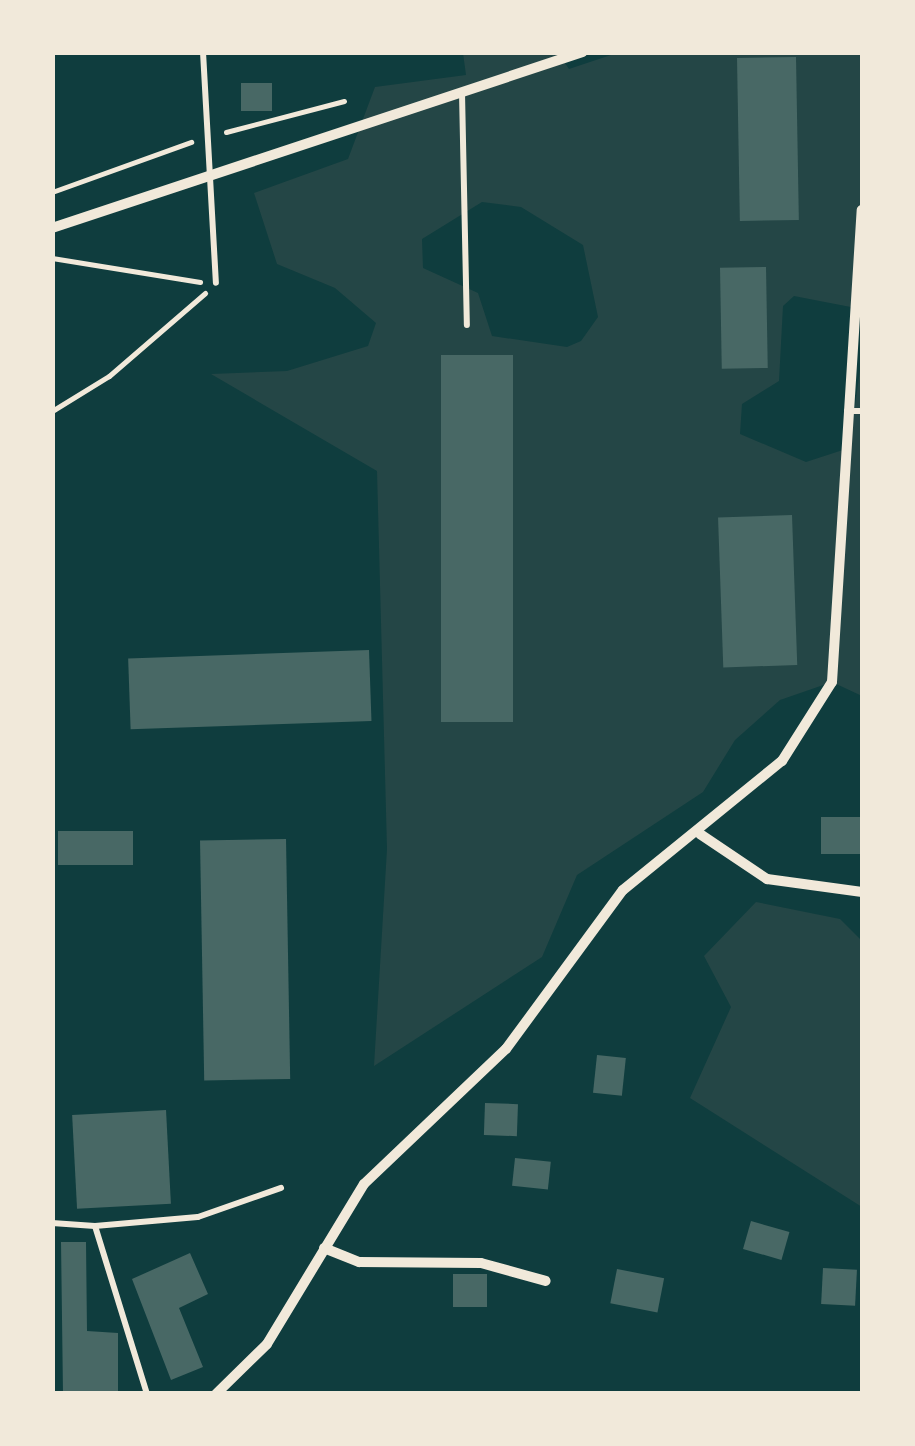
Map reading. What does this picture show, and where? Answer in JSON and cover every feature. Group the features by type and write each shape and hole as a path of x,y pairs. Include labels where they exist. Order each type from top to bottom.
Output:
{"street":[{"path":"52,228 584,52"},
{"path":"216,1394 267,1344 364,1184 506,1049 624,890 700,834 782,760 832,682 846,411 862,210"},
{"path":"700,834 767,879 862,892"},
{"path":"324,1248 359,1262 481,1263 546,1282"}],"lane":[{"path":"203,52 204,179 216,283"},
{"path":"462,91 467,324"},
{"path":"846,411 862,411"},
{"path":"52,1224 95,1226 198,1217 281,1188"},
{"path":"95,1226 147,1394"}],"path":[{"path":"52,258 146,280 216,283"},
{"path":"52,411 109,376 216,283"}],"shaded area":[{"path":"463,53 558,53 569,69 617,53 862,53 862,345 861,309 794,296 783,306 779,381 742,404 740,434 806,462 849,448 862,356 862,696 832,682 780,700 735,740 703,792 577,875 542,957 374,1066 387,849 377,471 211,374 287,371 368,346 376,323 335,288 277,264 254,193 348,159 375,87 466,75","holes":["482,202 521,207 583,245 598,317 581,341 567,347 492,336 478,293 423,268 422,239"]},
{"path":"756,902 840,919 862,941 862,1207 690,1098 731,1007 704,956"}],"building":[{"path":"796,57 799,220 740,221 737,58"},
{"path":"241,83 272,83 272,111 241,111"},
{"path":"766,267 768,368 722,369 720,268"},
{"path":"441,355 513,355 513,722 441,722"},
{"path":"792,515 797,665 723,667 718,518"},
{"path":"369,650 371,721 131,729 128,658"},
{"path":"821,817 862,817 862,854 821,854"},
{"path":"58,831 133,831 133,865 58,865"},
{"path":"286,839 290,1079 204,1080 200,841"},
{"path":"597,1055 626,1058 622,1096 593,1093"},
{"path":"485,1103 518,1104 517,1136 484,1135"},
{"path":"166,1110 171,1204 77,1209 72,1115"},
{"path":"515,1158 551,1162 548,1190 512,1186"},
{"path":"751,1221 789,1232 781,1260 743,1249"},
{"path":"61,1242 86,1242 87,1331 118,1333 118,1394 63,1394"},
{"path":"190,1253 208,1294 179,1308 203,1367 171,1380 132,1279"},
{"path":"823,1268 857,1270 855,1306 821,1304"},
{"path":"617,1269 664,1278 657,1313 610,1303"},
{"path":"453,1274 487,1274 487,1307 453,1307"}]}
